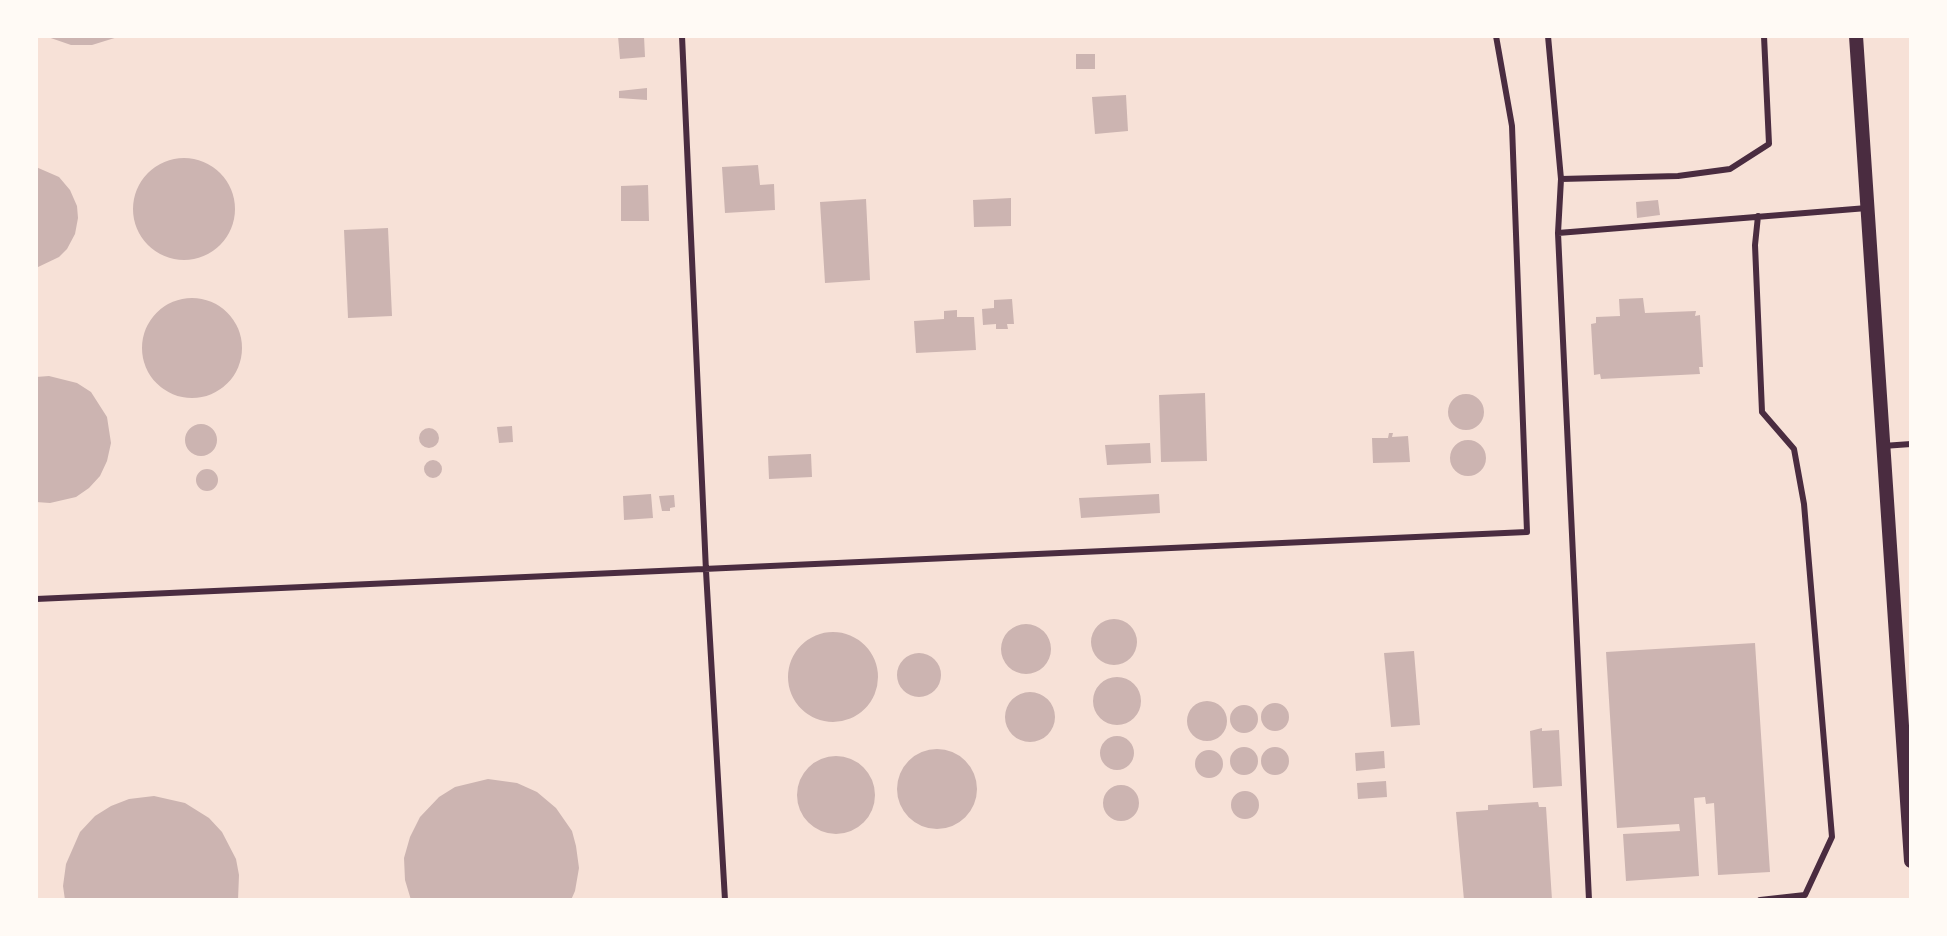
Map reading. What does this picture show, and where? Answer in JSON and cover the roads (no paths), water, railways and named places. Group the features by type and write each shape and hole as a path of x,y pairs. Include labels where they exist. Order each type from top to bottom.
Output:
{"street":[{"path":"1856,36 1911,861"}],"lane":[{"path":"682,36 706,571 725,900"},
{"path":"36,599 1527,532 1512,126 1496,36"},
{"path":"1548,36 1561,179 1558,233 1589,900"},
{"path":"1561,179 1678,176 1730,169 1769,144 1764,36"},
{"path":"1558,233 1867,208"},
{"path":"1758,216 1755,245 1762,412 1794,449 1804,504 1832,837 1805,895 1760,900"},
{"path":"1883,446 1911,444"}]}
